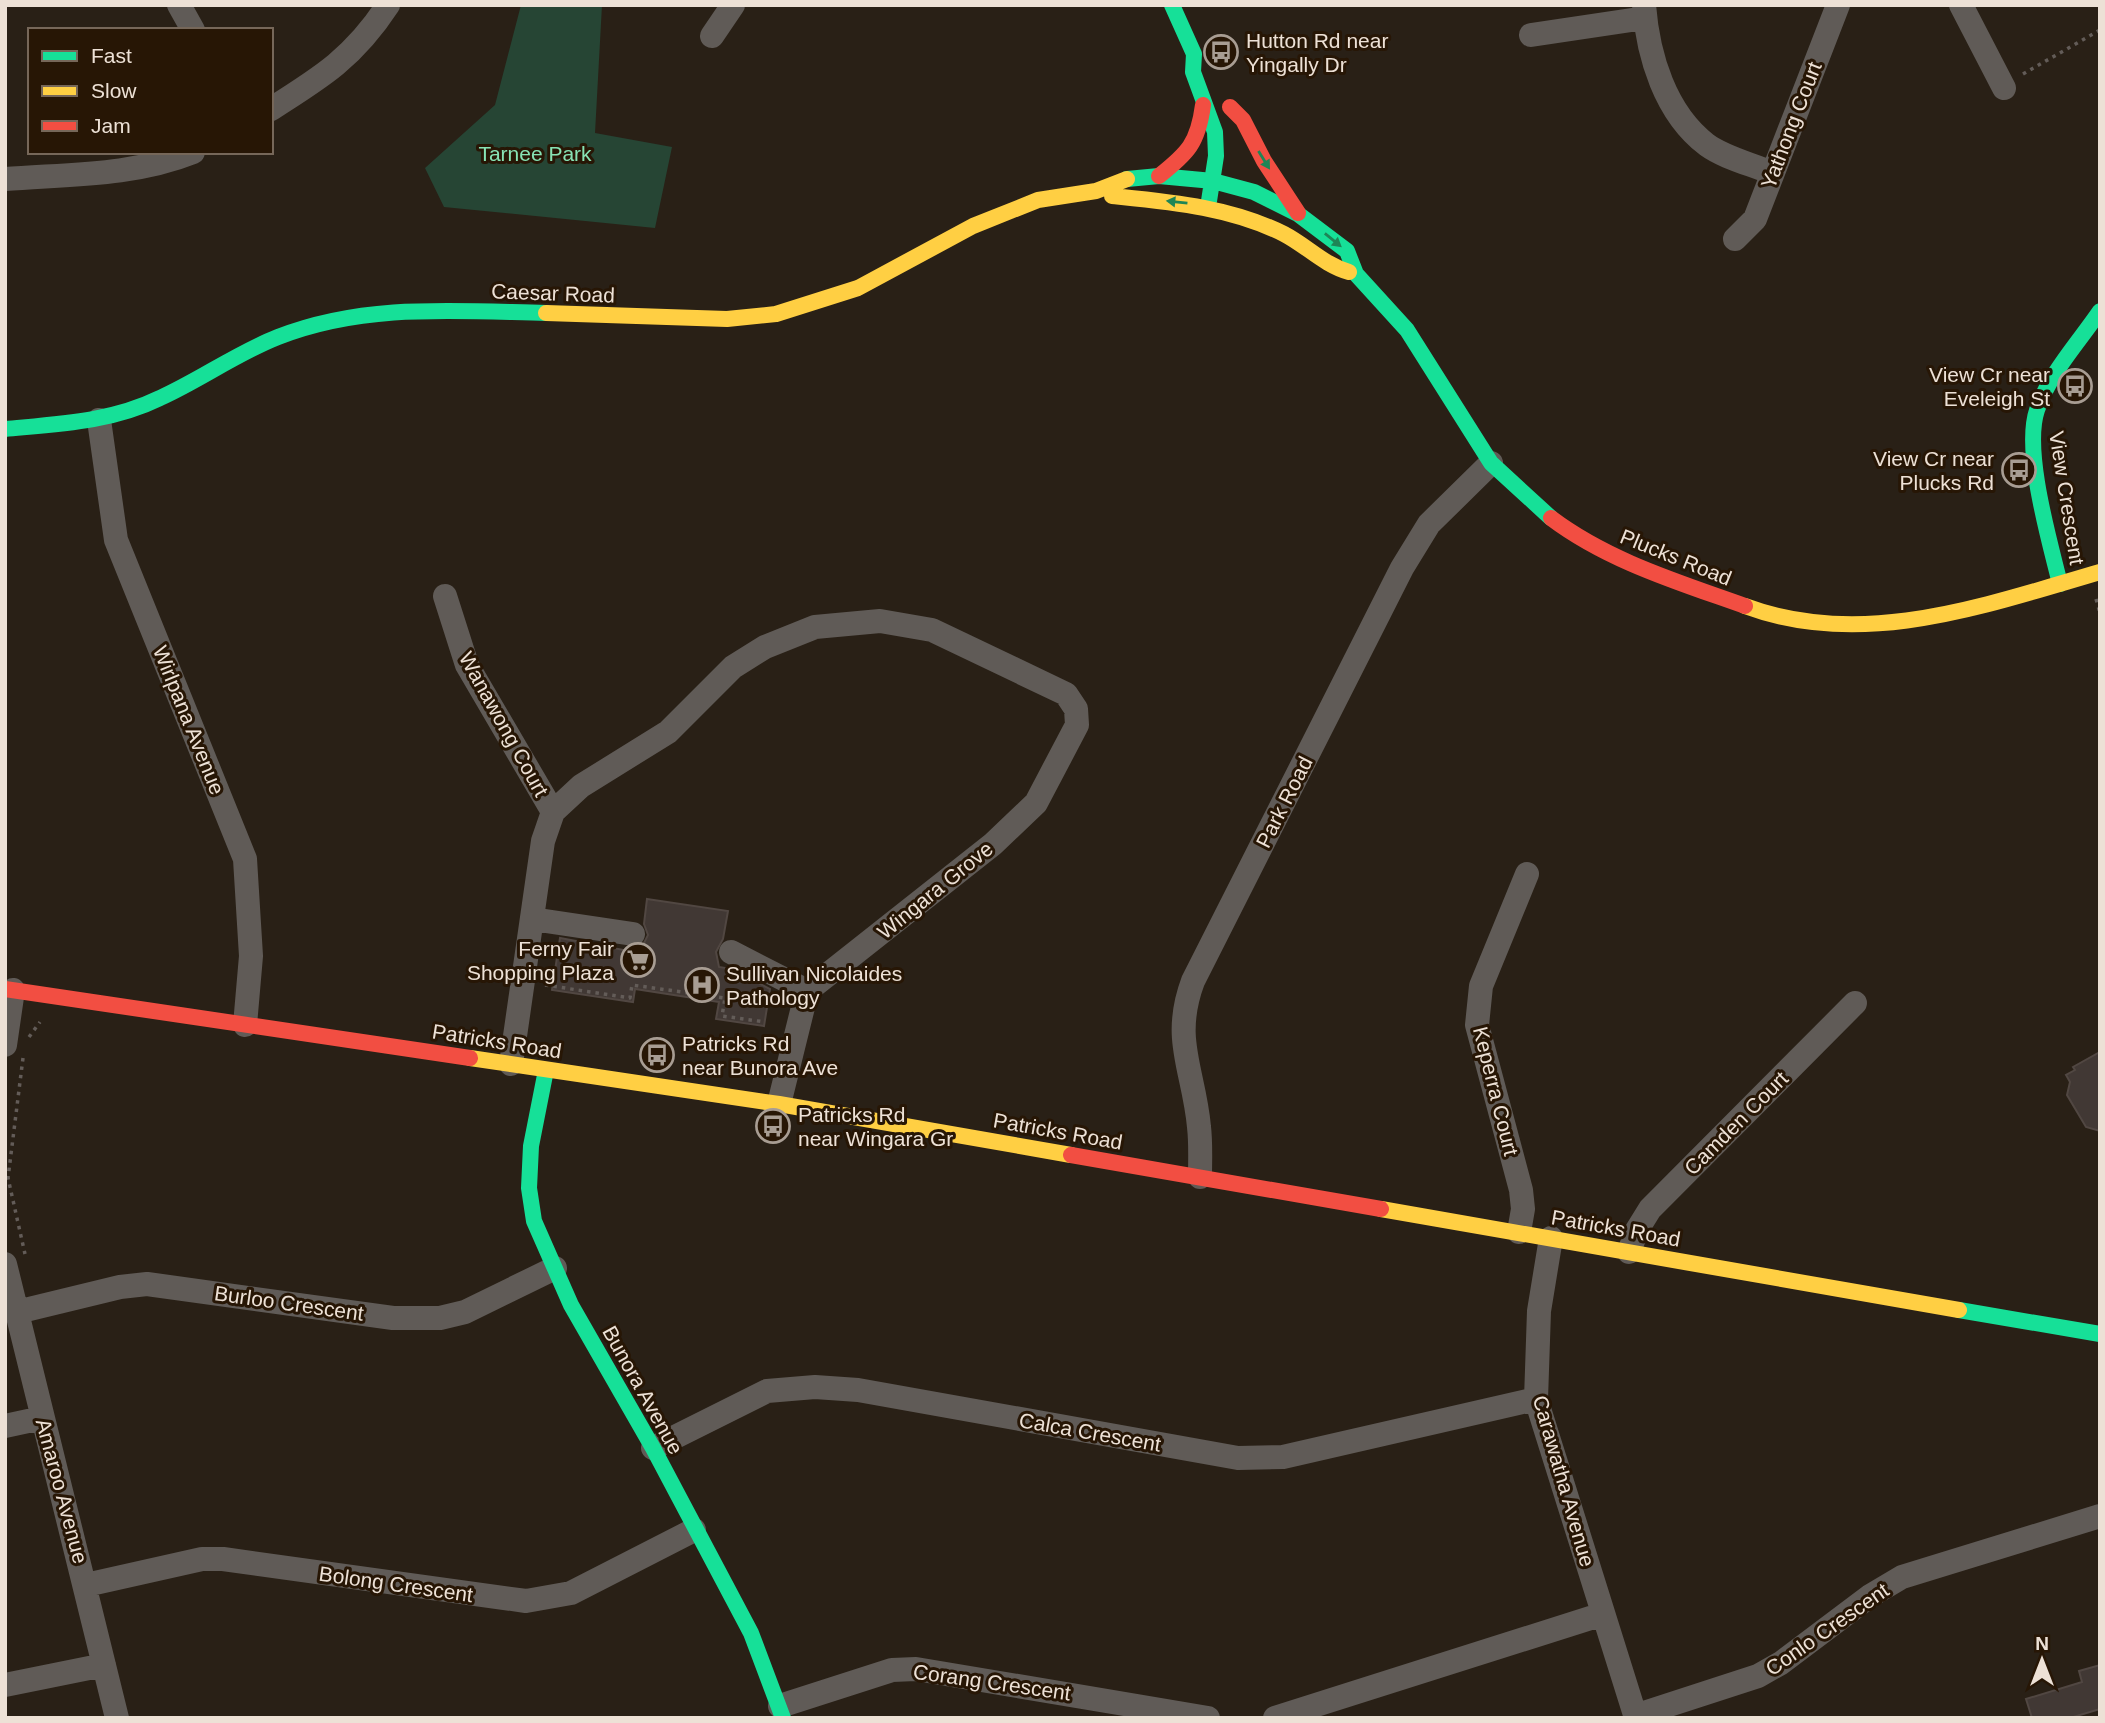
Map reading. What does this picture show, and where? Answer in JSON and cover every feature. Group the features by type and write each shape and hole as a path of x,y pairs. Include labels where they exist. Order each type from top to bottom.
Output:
{"street":[{"path":"179,5 192,28"},
{"path":"273,108 334,69 370,33 388,5"},
{"path":"712,36 733,5"},
{"path":"1172,5 1194,54 1193,72 1215,132 1213,181 1207,207"},
{"name":"Yathong Court","path":"1735,239 1755,219 1838,5"},
{"path":"1961,5 2004,88"},
{"path":"1531,35 1645,12 1662,88 1685,123 1708,145 1772,173"},
{"path":"1194,54 1214,65"},
{"path":"1159,176 1185,155 1200,136 1204,97"},
{"path":"1235,139 1227,99 1243,120 1264,161 1298,214"},
{"path":"5,179 128,171 161,165 187,154"},
{"path":"1225,212 1234,165"},
{"name":"Caesar Road","path":"5,429 100,420 159,399 278,337 343,318 406,309 727,319 776,314 858,288 972,226 1048,198 1096,191 1121,179 1159,176 1213,181"},
{"name":"Plucks Road","path":"1213,181 1231,184 1298,214 1347,251 1356,274 1407,330 1492,463 1546,514 1604,551 1667,579 1779,615 1851,624 1913,621 2100,572"},
{"name":"Caesar Road","path":"1096,191 1120,199 1207,207"},
{"name":"Plucks Road","path":"1207,207 1286,235 1334,268 1356,274"},
{"name":"View Crescent","path":"2060,583 2037,463 2034,426 2042,401 2100,311"},
{"name":"Wirlpana Avenue","path":"100,420 116,540 246,859 251,956 246,1025"},
{"name":"Park Road","path":"1200,1177 1199,1127 1183,1040 1183,1007 1193,981 1402,568 1429,524 1492,463"},
{"name":"Wanawong Court","path":"445,596 467,665 553,812"},
{"name":"Wingara Grove","path":"553,812 581,786 668,732 733,667 765,647 815,627 880,621 932,630 1066,694 1076,709 1077,725 1036,803 993,845 807,991"},
{"path":"511,1065 543,842 553,812"},
{"name":"Keperra Court","path":"1519,1232 1523,1209 1521,1190 1477,1026 1481,986 1527,874"},
{"path":"532,919 633,934"},
{"path":"731,952 807,991 779,1104"},
{"path":"5,1045 9,990"},
{"name":"Patricks Road","path":"9,990 779,1104 2100,1335"},
{"name":"Camden Court","path":"1629,1252 1641,1222 1650,1209 1855,1003"},
{"name":"Bunora Avenue","path":"546,1070 531,1146 529,1188 534,1221 571,1305 653,1448 694,1530 751,1633 781,1712"},
{"name":"Carawatha Avenue","path":"1551,1238 1539,1311 1536,1399 1635,1717"},
{"name":"Amaroo Avenue","path":"16,1261 17,1312 117,1718"},
{"name":"Burloo Crescent","path":"17,1312 120,1287 147,1284 393,1318 440,1318 465,1312 555,1268"},
{"name":"Calca Crescent","path":"653,1448 767,1391 815,1387 858,1390 1238,1458 1283,1457 1536,1399"},
{"path":"5,1426 42,1418"},
{"name":"Conlo Crescent","path":"1635,1717 1758,1676 1781,1663 1870,1596 1902,1577 2100,1516"},
{"name":"Bolong Crescent","path":"86,1585 201,1559 223,1559 526,1601 571,1593 694,1530"},
{"path":"1275,1718 1603,1614"},
{"path":"5,1685 104,1665"},
{"name":"Corang Crescent","path":"781,1712 892,1670 916,1669 944,1671 1208,1718"}],"path":[{"path":"2004,88 2034,66 2100,30"},
{"path":"2096,599 2100,613"},
{"path":"545,985 630,998 632,985 724,998 722,1016 765,1022"},
{"path":"16,1261 8,1178 25,1049 29,1036 40,1022"}],"green space":[{"name":"Tarnee Park","path":"521,5 602,5 595,133 672,147 655,228 444,207 425,168 495,105"}],"building":[{"name":"Ferny Fair Shopping Plaza","path":"647,899 728,911 723,939 716,952 719,967 731,969 770,989 764,1026 716,1019 719,1002 635,989 633,1002 552,990 560,938 639,953 648,935 644,924"},
{"path":"2100,1052 2100,1131 2086,1127 2067,1095 2070,1082 2066,1075 2075,1070 2073,1067"},
{"path":"2100,1665 2100,1709 2070,1718 2032,1718 2026,1699 2082,1682 2079,1671"}],"traffic: fast":[{"path":"1172,5 1194,54 1193,72 1215,132 1216,156 1209,201"},
{"path":"1127,179 1159,176 1213,181 1254,192 1298,214 1347,251 1356,274 1407,330 1491,463 1551,518"},
{"path":"2060,584 2039,497 2033,449 2034,428 2037,410 2049,384 2100,311"},
{"path":"5,429 84,421 141,406 175,391 248,351 311,326 377,314 410,312 546,313"},
{"path":"546,1070 531,1146 529,1188 534,1221 571,1305 653,1448 751,1633 783,1718"},
{"path":"1959,1310 2100,1334"}],"traffic: slow":[{"path":"546,313 727,319 776,314 858,288 973,226 1038,200 1096,191 1127,179"},
{"path":"1112,196 1200,207 1243,218 1284,234 1332,265 1349,272"},
{"path":"1745,606 1789,619 1834,624 1879,623 1969,609 2100,572"},
{"path":"470,1058 779,1104 1071,1155"},
{"path":"1381,1209 1959,1310"}],"traffic: jam":[{"path":"1159,176 1177,161 1195,138 1203,105"},
{"path":"1230,107 1243,120 1264,161 1298,213"},
{"path":"1551,518 1596,547 1620,558 1745,606"},
{"path":"5,989 470,1058"},
{"path":"1071,1155 1381,1209"}],"place":[{"name":"Hutton Rd near Yingally Dr","path":"1221,52"},
{"name":"View Cr near Eveleigh St","path":"2075,386"},
{"name":"View Cr near Plucks Rd","path":"2019,470"},
{"name":"Ferny Fair Shopping Plaza","path":"638,960"},
{"name":"Sullivan Nicolaides Pathology","path":"702,985"},
{"name":"Patricks Rd near Bunora Ave","path":"657,1055"},
{"name":"Patricks Rd near Wingara Gr","path":"773,1126"}]}
